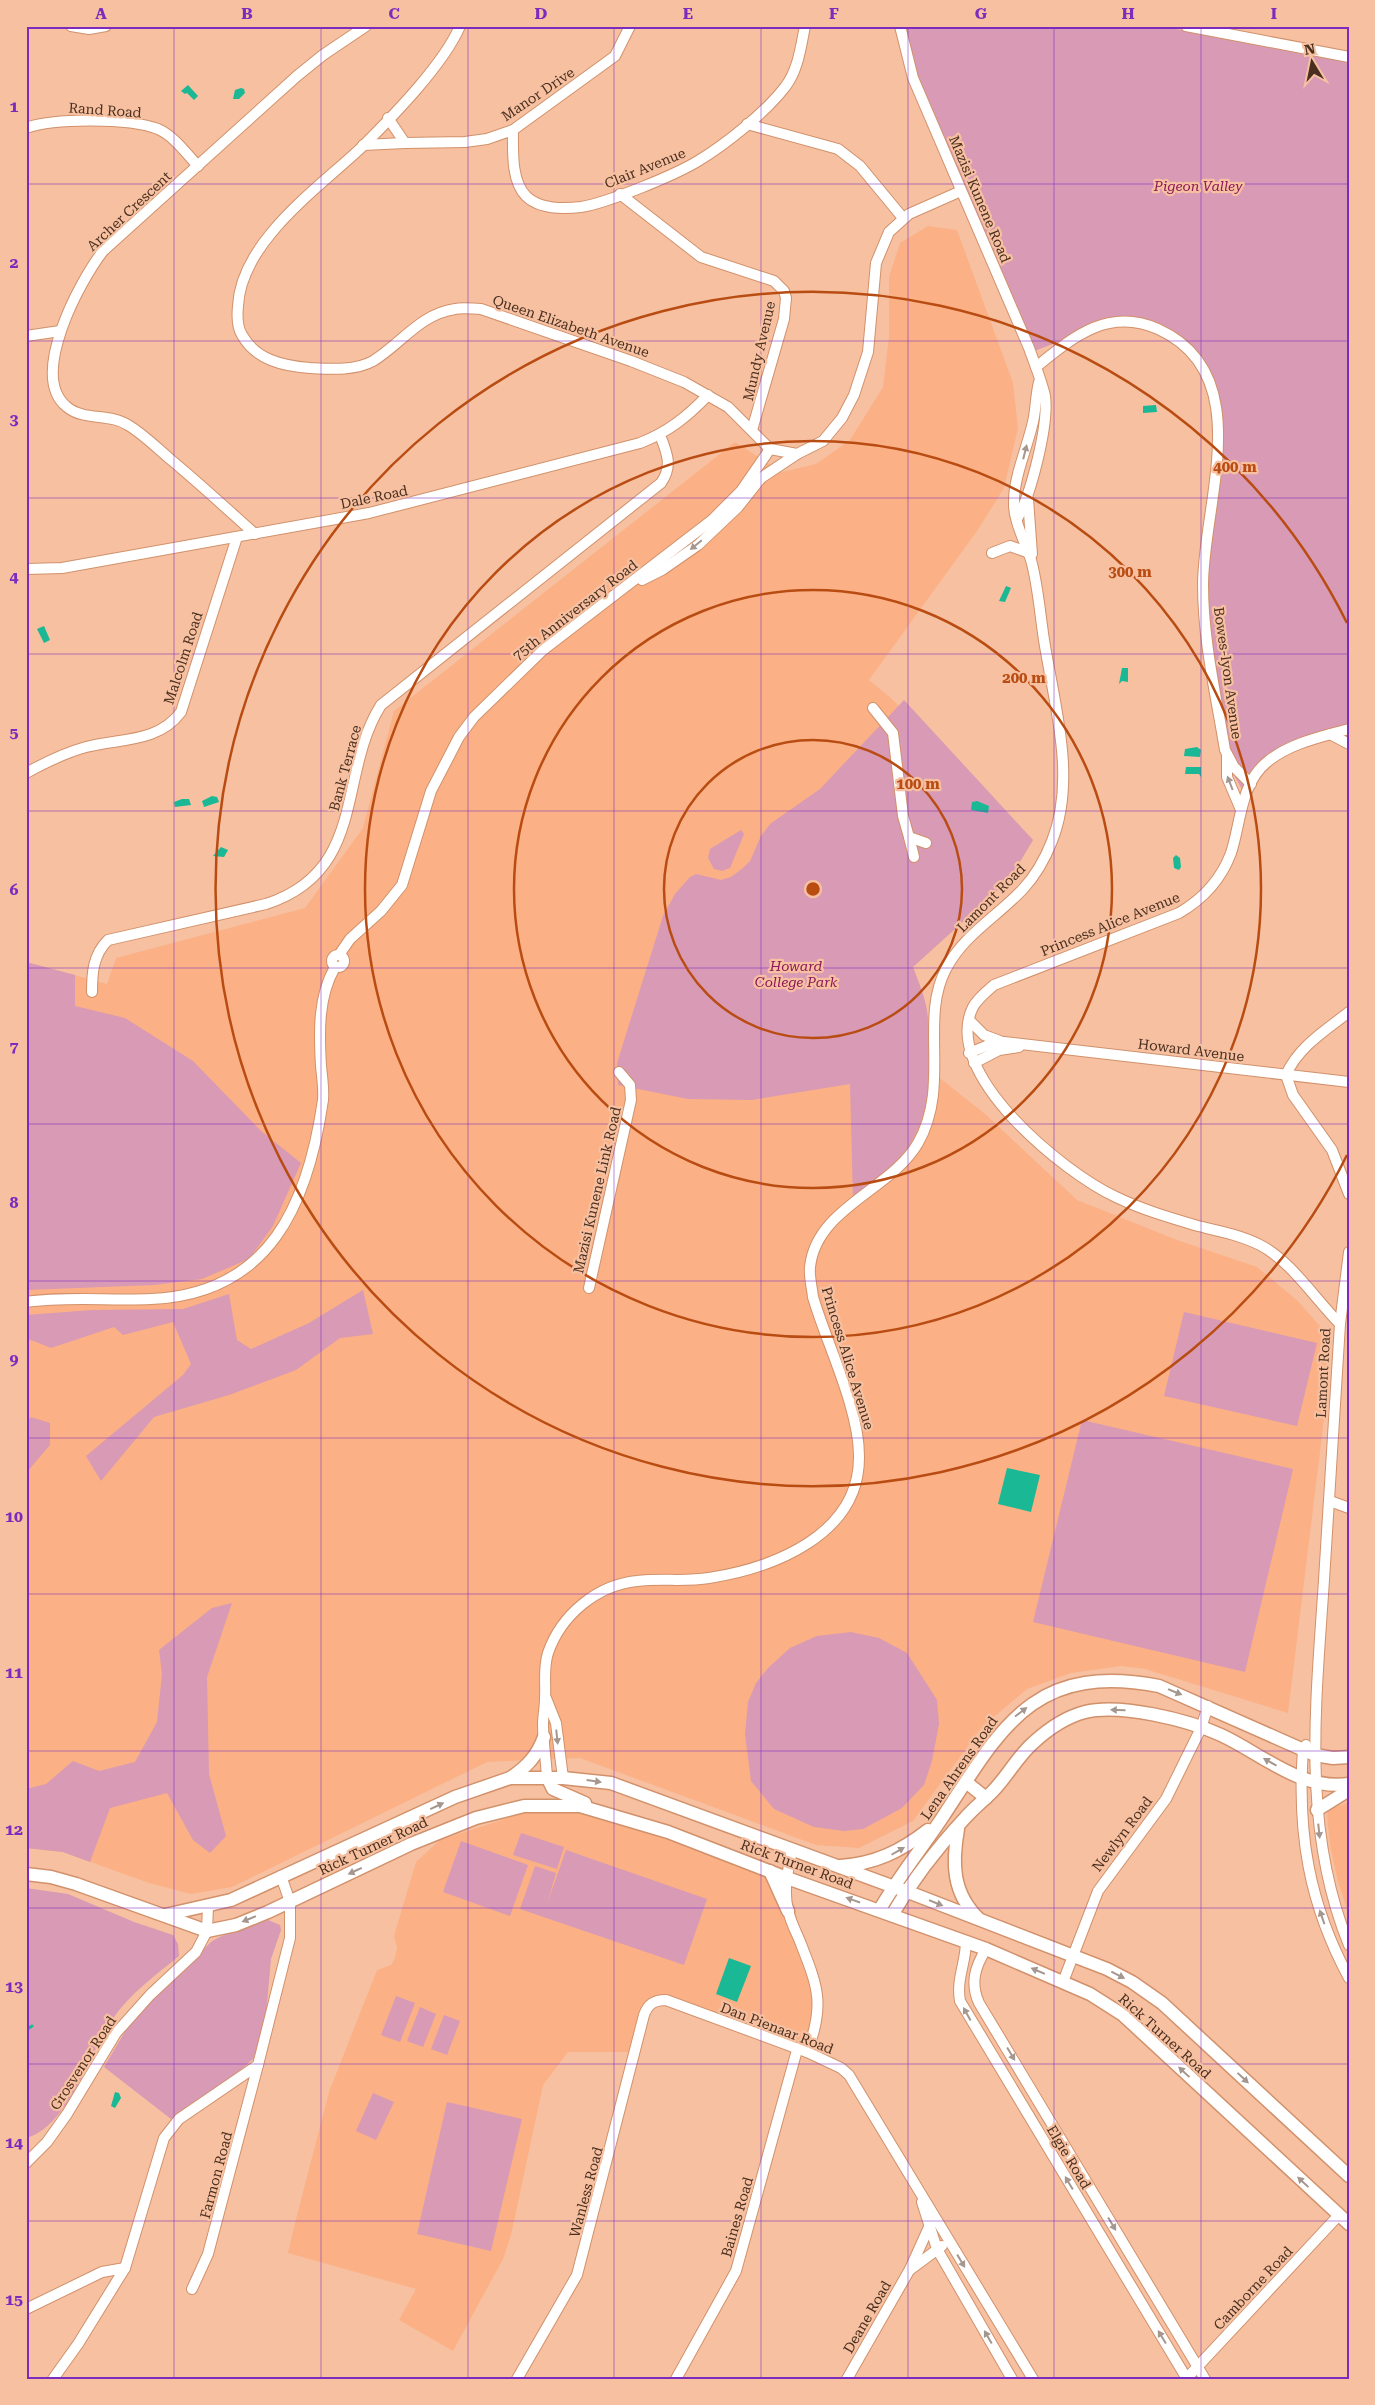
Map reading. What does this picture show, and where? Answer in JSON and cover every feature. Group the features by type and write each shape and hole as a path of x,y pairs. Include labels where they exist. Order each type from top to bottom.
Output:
{"main road":[{"name":"Lena Ahrens Road","path":"886,1912 893,1887 940,1821 992,1742 1014,1717 1042,1698 1068,1687 1104,1680 1139,1682 1160,1686 1315,1755 1349,1758"},
{"path":"886,1912 906,1892 958,1826 986,1798 1032,1744 1060,1723 1084,1712 1122,1710 1138,1712 1201,1728 1221,1735 1300,1778 1328,1785 1349,1784"},
{"path":"510,1778 520,1772 535,1757 544,1737"},
{"name":"Rick Turner Road","path":"165,1915 231,1900 462,1794 510,1778 550,1783"},
{"path":"524,1806 550,1783 563,1778"},
{"name":"Rick Turner Road","path":"563,1778 611,1783 893,1887 1073,1956 1132,1982 1162,2003 1349,2176"},
{"path":"966,1782 986,1798"},
{"path":"550,1783 606,1812"},
{"path":"1317,1810 1349,1790"},
{"name":"Rick Turner Road","path":"207,1931 236,1925 290,1902 453,1826 524,1806 559,1804 580,1806 606,1812 668,1832 787,1878 966,1941 1096,1997 1123,2015 1344,2219"},
{"path":"835,1866 856,1865 892,1854 912,1843 940,1821"},
{"path":"958,1826 954,1858 955,1880 964,1902 981,1921"},
{"path":"770,1871 788,1911"},
{"path":"26,1874 51,1877 76,1884 207,1931"}],"street":[{"path":"71,26 89,29 106,26"},
{"name":"Archer Crescent","path":"255,534 127,424 80,414 68,409 60,401 53,382 60,331 67,311 86,275 102,251 296,76 366,26"},
{"name":"Queen Elizabeth Avenue","path":"460,26 433,70 363,145 294,208 261,248 244,278 238,300 240,331 249,347 267,359 288,366 353,368 372,361 420,323 436,314 456,308 481,309 631,360 708,395 737,414 770,449"},
{"name":"Manor Drive","path":"363,145 465,142 487,139 513,130 615,56 630,26"},
{"name":"Clair Avenue","path":"513,130 514,164 518,183 525,196 535,202 548,206 582,207 620,194 698,161 747,124 787,85 797,59 805,26"},
{"name":"Mazisi Kunene Road","path":"900,26 913,78 1036,367 1044,394 1045,421 1028,494"},
{"path":"1186,26 1349,57"},
{"path":"388,118 405,143"},
{"name":"Rand Road","path":"28,127 52,122 85,121 112,122 158,129 174,140 198,166"},
{"path":"747,124 838,149 860,166 903,218"},
{"path":"624,589 662,570 698,544 738,506 761,478 797,454 823,441 842,418 854,396 868,352 874,275 878,254 889,232 903,218 961,191"},
{"name":"Mundy Avenue","path":"620,194 701,257 774,281 784,291 786,298 784,320 752,430"},
{"name":"Bowes-lyon Avenue","path":"1036,367 1086,329 1107,323 1129,322 1151,326 1170,335 1191,350 1205,374 1214,400 1220,451 1206,542 1203,583 1204,619 1227,754 1234,767 1251,784"},
{"path":"26,336 60,331"},
{"name":"Mazisi Kunene Road","path":"1013,500 1034,417 1039,382"},
{"name":"Dale Road","path":"26,570 62,568 255,534 368,513 448,494 640,443 660,435 687,417 708,395"},
{"name":"Bank Terrace","path":"92,992 92,975 96,956 108,940 117,936 218,916 266,904 286,898 310,880 330,853 342,832 368,730 381,705 661,483 669,467 669,459 660,435"},
{"path":"770,449 797,454"},
{"name":"75th Anniversary Road","path":"26,1302 60,1299 152,1299 197,1293 233,1278 262,1255 277,1237 311,1163 322,1100 321,1012 327,984 335,966 344,965 342,956 350,939 382,911 402,885 430,791 455,744 474,717 543,650 712,520 742,491 770,449"},
{"path":"1017,519 1028,494"},
{"name":"Lamont Road","path":"1028,494 1032,552 1029,556"},
{"name":"Lamont Road","path":"935,1045 936,1000 946,969 965,942 1022,890 1033,877 1053,839 1061,809 1063,759 1029,556 1013,500"},
{"name":"Malcolm Road","path":"26,773 70,752 152,734 173,722 181,712 237,537"},
{"path":"992,552 1010,546 1029,556"},
{"path":"872,708 893,733 903,816 914,857"},
{"name":"Princess Alice Avenue","path":"968,1020 974,1005 994,985 1170,917 1195,903 1208,892 1231,854 1241,810 1257,773 1267,762 1300,743 1349,729"},
{"path":"1330,734 1349,744"},
{"path":"1227,754 1227,778 1241,810"},
{"path":"909,837 926,844"},
{"path":"1349,1012 1304,1048 1290,1065 1286,1075 1293,1095 1332,1150 1349,1194"},
{"path":"968,1020 972,1058"},
{"name":"Howard Avenue","path":"968,1020 984,1035 1004,1042 1349,1082"},
{"name":"Howard Avenue","path":"972,1058 986,1046 1004,1042"},
{"name":"Princess Alice Avenue","path":"550,1783 544,1737 544,1673 548,1654 571,1613 598,1594 635,1581 708,1579 764,1564 812,1542 826,1532 847,1502 857,1475 859,1441 856,1424 813,1297 810,1276 812,1257 823,1234 838,1216 897,1168 918,1142 930,1110 934,1089 935,1045"},
{"name":"Howard Avenue","path":"972,1058 999,1050 1029,1045"},
{"name":"Lamont Road","path":"972,1058 994,1094 1018,1122 1047,1152 1077,1176 1116,1197 1152,1212 1237,1235 1262,1246 1287,1266 1340,1324 1330,1501 1313,1736 1321,1848 1329,1887 1348,1942"},
{"name":"Mazisi Kunene Link Road","path":"589,1288 632,1100 630,1085 619,1072"},
{"path":"1340,1324 1349,1252"},
{"path":"1330,1501 1349,1508"},
{"name":"Princess Alice Avenue","path":"545,1697 556,1724 563,1778"},
{"name":"Newlyn Road","path":"1063,1982 1098,1890 1166,1798 1201,1728 1208,1706"},
{"path":"1313,1736 1303,1750 1300,1778 1300,1803 1307,1862 1322,1918 1332,1944 1349,1978"},
{"name":"Baines Road","path":"676,2379 736,2271 802,2051 817,2019 818,1991 788,1911 785,1894 792,1850"},
{"name":"Farmon Road","path":"192,2289 208,2254 251,2096 290,1938 290,1902 281,1876"},
{"name":"Grosvenor Road","path":"26,2163 47,2142 67,2114 116,2033 150,1995 196,1952 207,1931 208,1906"},
{"name":"Elgie Road","path":"966,1941 966,1952 958,1978 960,2001 1187,2379"},
{"path":"1332,1944 1348,1942"},
{"name":"Elgie Road","path":"986,1949 975,1975 974,1992 1205,2379"},
{"name":"Dan Pienaar Road","path":"652,2002 666,2000 802,2051 841,2068 849,2075 1033,2379"},
{"name":"Wanless Road","path":"518,2379 576,2275 644,2015 652,2002"},
{"path":"981,2038 996,2029"},
{"path":"52,2379 78,2344 125,2268 133,2247 153,2171 164,2138 179,2120 258,2066"},
{"path":"232,2085 245,2090 251,2096"},
{"name":"Dan Pienaar Road","path":"919,2189 937,2249 1010,2377"},
{"path":"1086,2211 1099,2203"},
{"name":"Camborne Road","path":"1187,2379 1344,2219"},
{"name":"Deane Road","path":"847,2379 910,2269 929,2227"},
{"name":"Deane Road","path":"910,2269 949,2242"},
{"path":"26,2309 102,2272 125,2268"},
{"path":"1010,2377 1024,2364"}],"shaded area":[{"path":"928,226 957,230 1013,383 1018,428 1004,488 977,531 869,680 892,699 1033,840 1009,880 913,967 927,1009 931,1071 985,1114 1077,1200 1177,1240 1257,1267 1299,1302 1324,1331 1329,1378 1288,1713 1145,1669 1121,1666 1071,1673 1027,1689 982,1727 913,1821 859,1848 816,1845 580,1758 487,1762 232,1887 191,1894 149,1883 63,1852 26,1848 26,962 107,984 116,958 305,908 363,828 394,711 735,442 782,472 816,464 850,440 883,387 889,337 889,277 900,243"},
{"path":"1349,1802 1349,1916 1337,1877 1330,1845 1327,1814 1331,1809"},
{"path":"588,1809 787,1881 818,1997 804,2046 656,1997 631,2052 568,2052 543,2085 511,2235 503,2259 453,2351 399,2320 416,2289 288,2253 294,2227 329,2092 377,1970 391,1965 395,1958 397,1948 394,1936 416,1862 440,1840 532,1810"}],"green space":[{"name":"Pigeon Valley","path":"904,26 1160,26 1349,62 1349,729 1287,748 1244,793 1224,757 1202,620 1218,473 1211,395 1198,365 1168,335 1129,325 1100,326 1029,353 900,45"},
{"name":"Howard College Park","path":"904,700 1033,840 1009,880 913,967 925,1000 929,1027 930,1078 924,1110 912,1141 901,1157 853,1200 850,1084 752,1100 688,1099 618,1085 617,1063 663,916 675,894 690,877 696,874 721,880 731,877 743,868 750,861 761,836 770,824 820,789"},
{"path":"741,830 744,834 730,868 722,871 714,869 708,858 710,849"},
{"path":"26,962 75,975 75,1006 125,1018 193,1061 261,1131 301,1163 273,1226 249,1259 202,1279 154,1285 26,1290"},
{"path":"363,1290 373,1334 340,1338 296,1370 229,1395 154,1417 101,1481 86,1456 183,1375 191,1364 173,1322 123,1335 114,1327 51,1348 26,1338 26,1315 92,1310 183,1309 229,1294 237,1340 251,1349 309,1323"},
{"path":"1184,1312 1317,1343 1297,1426 1164,1396"},
{"path":"31,1417 50,1423 50,1445 26,1473 26,1423"},
{"path":"1082,1420 1293,1469 1245,1672 1033,1622"},
{"path":"232,1603 207,1677 209,1774 226,1836 210,1853 193,1840 167,1793 110,1808 90,1862 63,1852 26,1848 26,1789 46,1784 73,1761 99,1771 135,1762 157,1722 162,1674 159,1650 212,1608"},
{"path":"851,1632 879,1638 907,1653 937,1700 939,1724 932,1761 924,1785 902,1808 863,1829 844,1831 814,1827 774,1809 751,1781 745,1734 748,1702 756,1683 768,1668 790,1648 817,1636"},
{"path":"521,1833 564,1847 557,1869 513,1855"},
{"path":"461,1841 528,1865 510,1916 443,1892"},
{"path":"566,1850 707,1899 684,1965 520,1909 535,1866 556,1873 547,1904"},
{"path":"26,1888 68,1894 134,1922 173,1935 178,1944 179,1956 143,1985 126,2002 112,2020 76,2088 54,2120 41,2131 26,2138"},
{"path":"268,1920 280,1925 281,1930 271,1959 266,2015 254,2058 226,2083 189,2105 171,2119 104,2067 130,2023 211,1942 230,1932"},
{"path":"396,1996 415,2003 400,2042 381,2035"},
{"path":"420,2007 436,2014 423,2047 407,2041"},
{"path":"444,2015 460,2021 447,2055 431,2049"},
{"path":"373,2093 394,2102 376,2140 356,2131"},
{"path":"447,2102 522,2119 491,2251 417,2234"}],"water":[{"path":"188,85 198,96 194,100 187,93 185,94 181,91"},
{"path":"244,89 245,93 239,99 233,99 235,90"},
{"path":"1156,405 1157,412 1143,413 1143,406"},
{"path":"1006,586 1011,588 1005,602 999,601"},
{"path":"44,626 50,640 44,643 37,629"},
{"path":"1122,668 1128,668 1128,682 1122,681 1119,684"},
{"path":"1197,747 1201,750 1200,757 1184,756 1185,749"},
{"path":"1186,767 1201,767 1201,777 1199,774 1185,774"},
{"path":"212,796 217,797 219,802 204,807 202,801"},
{"path":"189,799 191,805 175,807 174,802"},
{"path":"977,801 989,806 988,813 971,810 972,802"},
{"path":"221,847 228,850 224,857 213,856"},
{"path":"1176,855 1180,858 1181,867 1179,870 1174,868 1173,858"},
{"path":"1007,1468 1040,1475 1031,1512 998,1504"},
{"path":"729,1958 751,1966 737,2002 716,1994"},
{"path":"115,2092 119,2093 121,2098 115,2108 111,2106"}],"waterway":[{"path":"26,2030 32,2026"}]}
